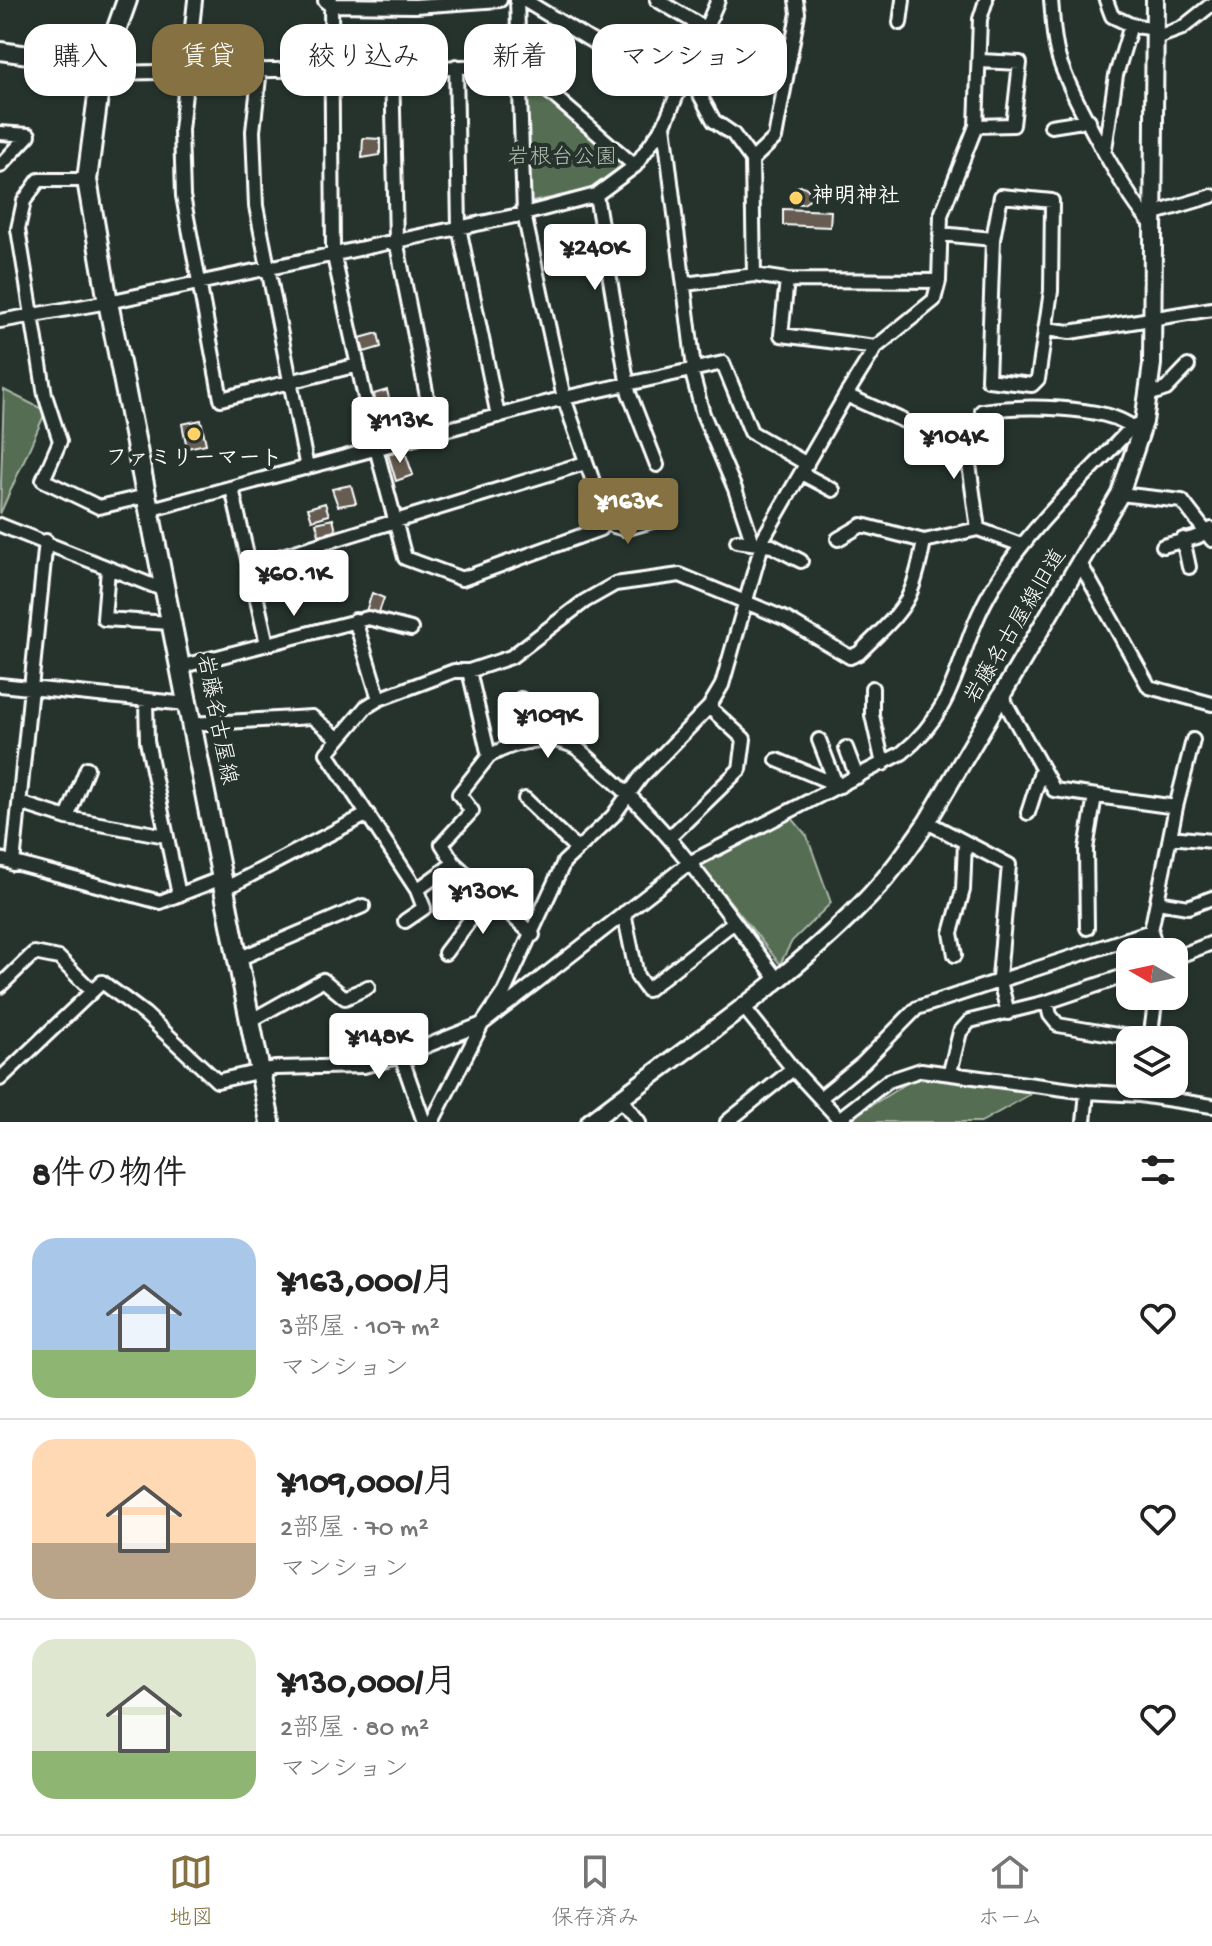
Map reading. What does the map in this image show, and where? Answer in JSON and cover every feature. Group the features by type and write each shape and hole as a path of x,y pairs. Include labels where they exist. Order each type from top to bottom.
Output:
{"main road":[{"name":"岩藤名古屋線","path":"118,24 127,0"},
{"name":"岩藤名古屋線","path":"98,96 87,180 108,302 250,1021 265,1120"}],"street":[{"path":"192,24 195,0"},
{"path":"329,24 328,2 415,6 430,2 500,0"},
{"path":"517,0 518,24"},
{"path":"524,0 592,41"},
{"path":"657,0 698,24"},
{"path":"710,24 718,0"},
{"path":"752,160 775,138 798,13 796,0"},
{"path":"900,23 903,0"},
{"path":"432,1122 482,1024 504,992 533,935 564,862 613,816 628,793 709,707 730,667 760,540 846,395 876,347 934,300 939,281 941,215 976,126 980,19 986,0"},
{"path":"1051,0 1059,60 1105,149 1152,219 1212,196"},
{"path":"1106,0 1112,16 1155,33 1182,28 1210,12"},
{"name":"岩藤名古屋線旧道","path":"590,1122 821,943 864,903 927,822 1120,494 1148,395 1154,317 1155,0"},
{"path":"1105,149 1116,75 1131,25"},
{"path":"0,51 24,54"},
{"path":"976,126 1013,125 1020,63 980,61"},
{"path":"448,66 464,66"},
{"path":"456,66 459,227 498,416"},
{"path":"183,96 183,196 221,399 358,365"},
{"path":"257,96 253,131 256,206 307,468"},
{"path":"330,96 333,252 376,448 405,558 462,579 600,529 606,519 564,398 524,214 520,96"},
{"path":"393,96 396,240 434,432"},
{"path":"554,96 635,166"},
{"path":"0,321 108,302 524,214 596,195 635,166 664,125 675,96"},
{"path":"701,96 714,121 733,134 752,160 754,275"},
{"path":"1051,126 1089,120"},
{"path":"664,125 685,284 692,368 703,414 760,540"},
{"path":"0,133 29,135 0,166"},
{"path":"87,180 39,180 24,201 18,229 45,395 60,441 43,480 99,507 147,503 232,488 564,398 723,363 751,432 833,490"},
{"path":"596,195 629,393 657,465"},
{"path":"1001,196 1052,201 1051,291 1045,329 1038,379 1032,385 988,380 993,239 1001,196"},
{"path":"940,234 993,239"},
{"path":"685,284 754,275 787,280 939,281"},
{"path":"787,280 781,335 876,347"},
{"path":"1045,329 1070,332 1212,309"},
{"path":"1148,395 1166,389 1188,366"},
{"path":"846,395 904,421"},
{"path":"982,411 1003,407 1070,408 1138,424"},
{"path":"0,1079 102,982 217,1081 275,1068 364,1066 401,1056 482,1024 689,863 883,764 918,740 942,711 989,592 1021,545 1138,424"},
{"path":"964,428 978,529"},
{"path":"249,566 585,463"},
{"path":"232,488 267,644"},
{"path":"1120,494 1182,501 1210,534 1163,546"},
{"path":"604,523 624,529 652,521"},
{"path":"0,525 164,590"},
{"path":"838,539 862,525 924,541 978,529 1021,545"},
{"path":"1183,539 1189,567"},
{"path":"737,541 760,540 806,560"},
{"path":"46,541 20,803 6,862 160,902 223,884 368,814"},
{"path":"405,921 424,908 417,890 327,753 338,738 379,699 454,671 469,671 511,657 585,601 615,584 680,575 786,619 850,657 859,653 907,605 916,584 924,541"},
{"path":"1081,565 1149,687 1212,704"},
{"path":"108,569 104,619 171,623"},
{"path":"179,667 355,620 368,618 411,629"},
{"path":"355,620 379,699"},
{"path":"469,671 489,756"},
{"path":"0,685 187,704"},
{"path":"872,688 872,715 883,764"},
{"path":"1001,695 1054,790 1176,807"},
{"path":"521,699 528,742"},
{"path":"146,702 147,741 179,895"},
{"path":"670,837 740,769 744,739 709,707"},
{"path":"191,724 312,717 338,738"},
{"path":"819,740 838,785"},
{"path":"1153,938 1151,931 1176,807 1193,740"},
{"path":"533,935 454,863 442,844 472,811 459,794 489,756 514,743 558,742 574,746 628,793 670,837 776,978"},
{"path":"846,748 857,777"},
{"path":"777,760 838,785"},
{"path":"67,818 87,768"},
{"path":"1028,813 1042,769"},
{"path":"1087,928 1086,849 1095,796"},
{"path":"525,799 577,849"},
{"path":"20,803 67,818 166,836"},
{"path":"927,822 1009,865 1000,982 1008,1013"},
{"path":"1170,837 1212,841"},
{"path":"955,955 951,933 963,890 965,842"},
{"path":"417,890 454,863"},
{"path":"445,953 489,895"},
{"path":"1157,902 1188,907 1212,898"},
{"path":"238,959 363,906"},
{"path":"624,913 637,976 647,990 734,922"},
{"path":"820,1098 863,1063 917,1008 1151,931"},
{"path":"1188,952 1212,943"},
{"path":"0,986 34,953 59,958 91,990"},
{"path":"950,1072 960,1032 970,1021 1047,1002 1116,979"},
{"path":"250,1021 323,980 345,998 368,987"},
{"path":"1047,1002 1050,1015 1058,1025 1116,1035"},
{"path":"742,1005 793,1069 839,1119 888,1081 921,1070 1087,1092 1116,1091"},
{"path":"401,1056 424,1122"},
{"path":"727,1122 793,1069"},
{"path":"1084,1122 1087,1092"},
{"path":"620,1098 639,1122"},
{"path":"1177,1098 1212,1106"}],"green space":[{"name":"岩根台公園","path":"523,96 544,96 623,165 588,190 527,203"},
{"path":"4,390 46,411 0,514"},
{"path":"791,817 807,836 831,903 792,941 780,964 701,865 751,835"},
{"path":"915,1078 1043,1087 981,1122 845,1122"}],"building":[{"path":"363,138 380,139 380,155 362,158"},
{"path":"801,186 810,195 801,204 792,195"},
{"path":"783,209 831,211 830,227 783,225"},
{"path":"378,333 381,347 364,352 360,338"},
{"path":"387,390 391,406 377,410 374,394"},
{"name":"ファミリーマート","path":"201,420 206,444 187,448 182,424"},
{"path":"404,449 413,475 396,481 388,454"},
{"path":"351,485 356,503 338,506 332,489"},
{"path":"325,503 329,515 312,520 308,508"},
{"path":"333,519 336,531 319,535 316,523"},
{"path":"317,554 321,572 307,575 302,560"},
{"path":"372,593 384,598 378,615 366,611"}],"place":[{"name":"神明神社","path":"796,198"},
{"name":"ファミリーマート","path":"194,434"}]}
